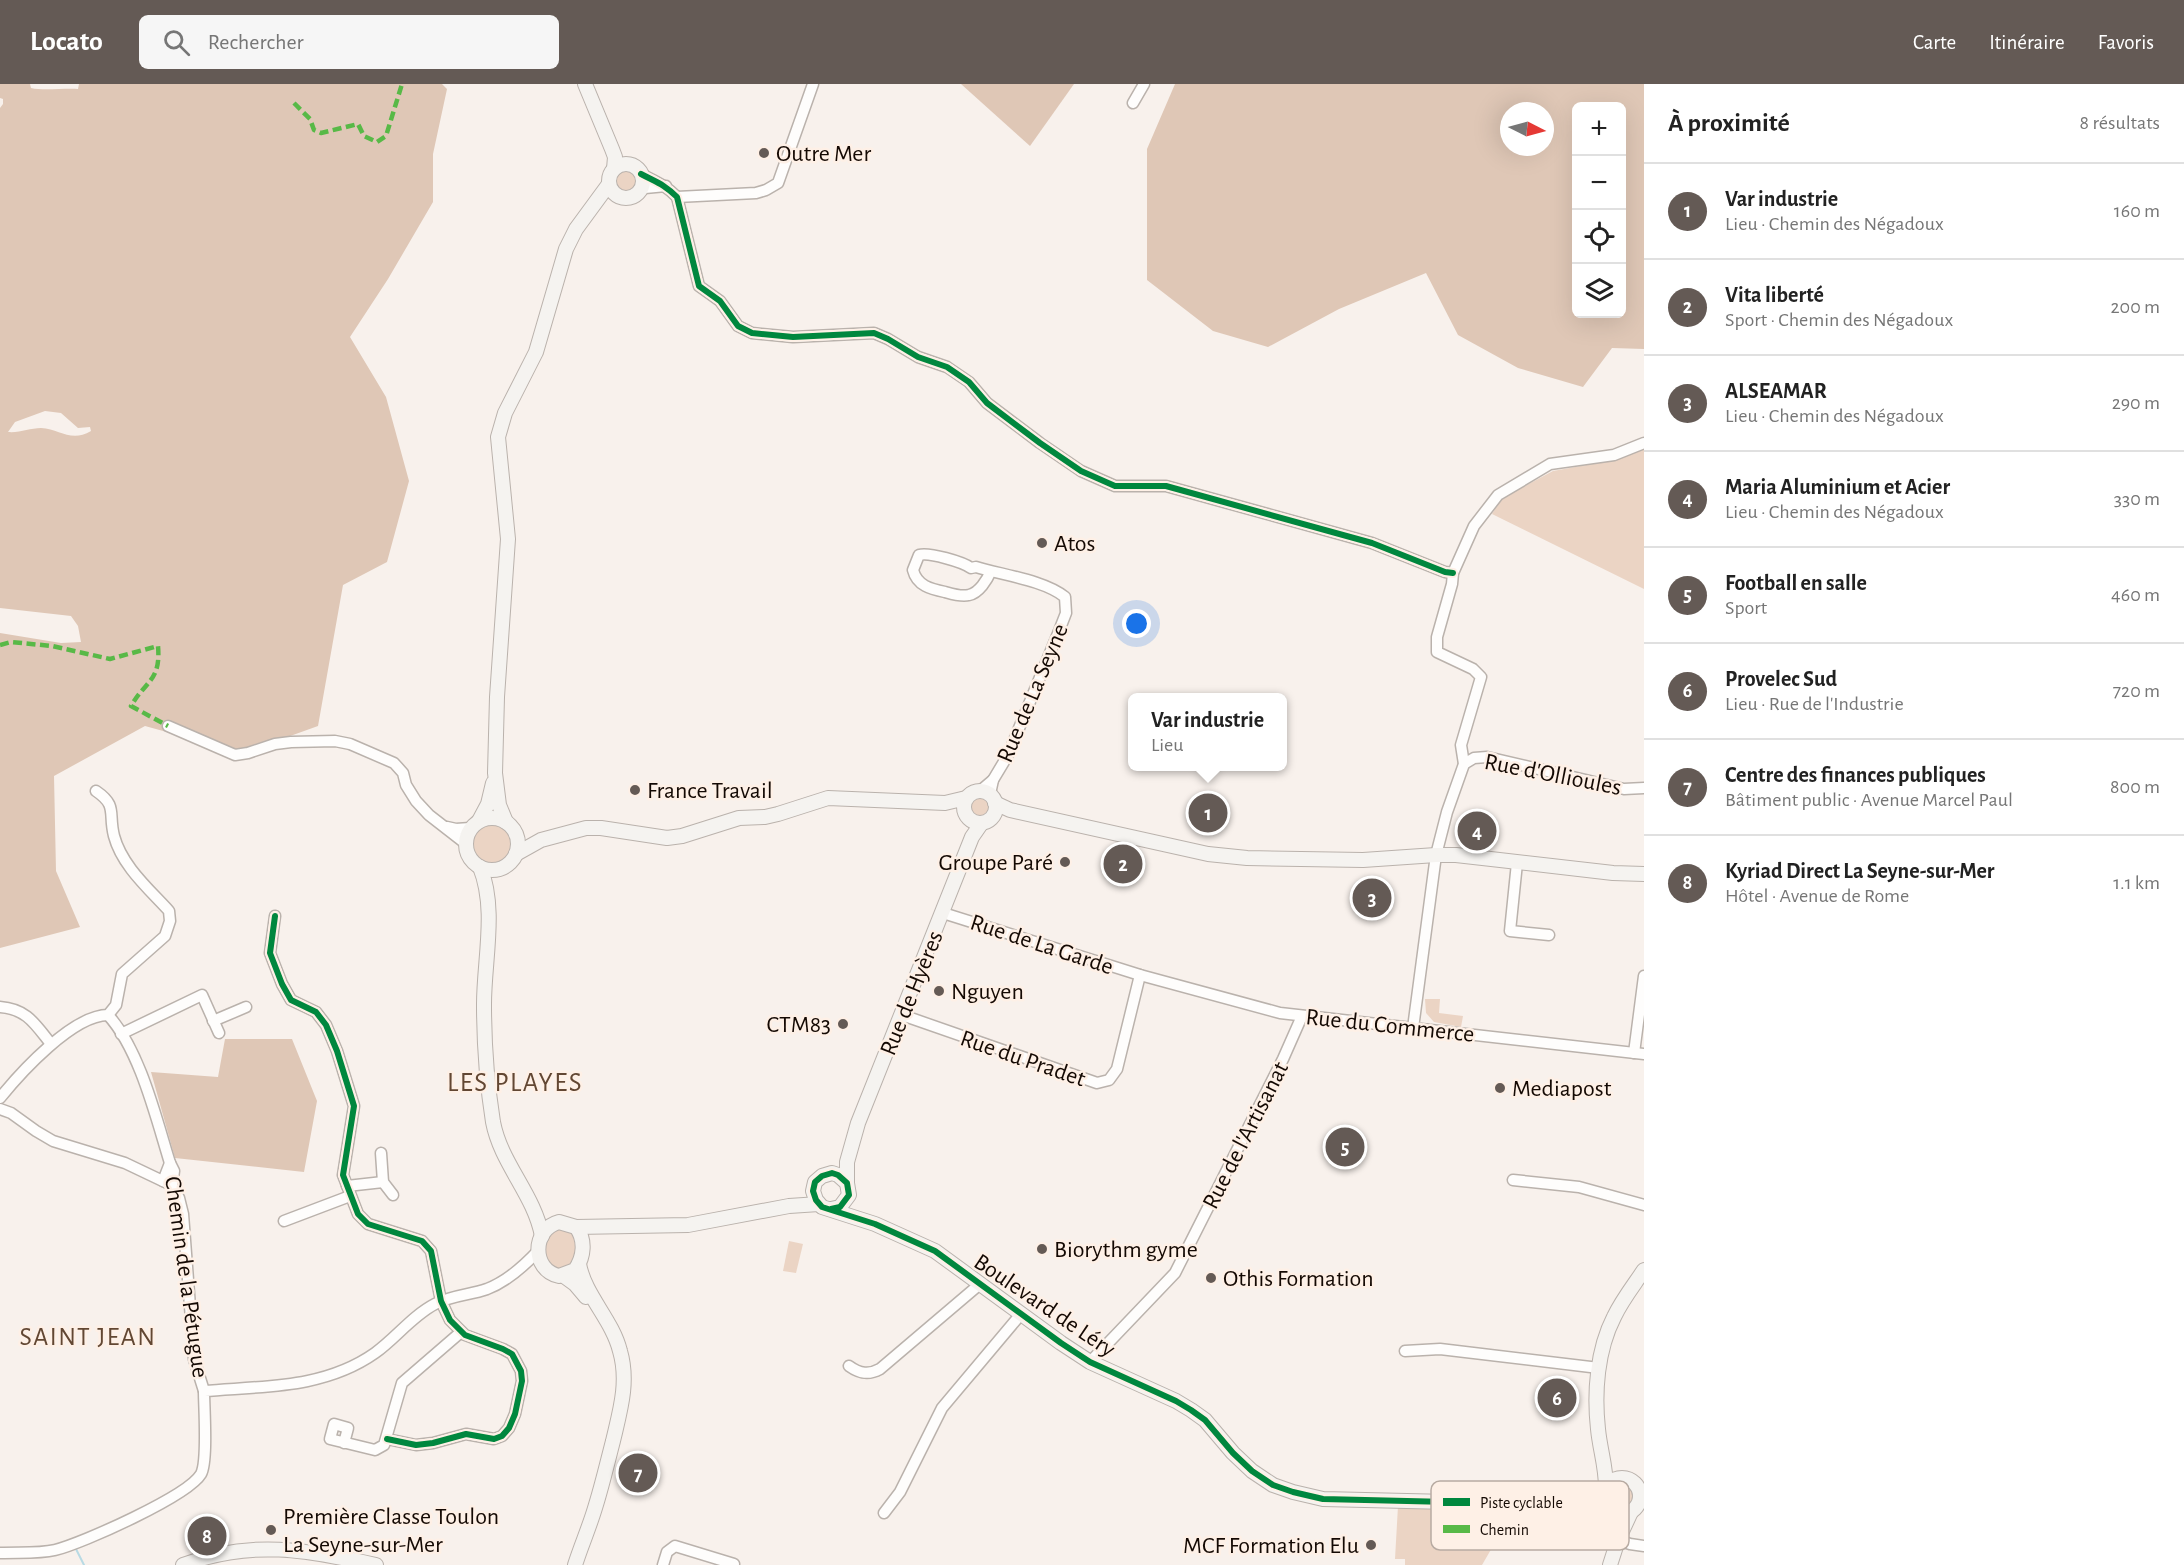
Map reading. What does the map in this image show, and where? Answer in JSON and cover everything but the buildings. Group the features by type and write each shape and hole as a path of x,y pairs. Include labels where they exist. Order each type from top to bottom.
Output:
{"street":[{"path":"516,855 518,845 516,835 506,822 499,806 495,773 497,697 508,539 498,437 505,413 536,352 561,262 576,229 609,184 614,169 615,157 585,84"},
{"path":"593,84 613,136 630,165"},
{"path":"677,197 756,193 778,183 813,84"},
{"path":"1133,103 1144,84"},
{"path":"614,169 621,165 637,168 643,183 639,191"},
{"path":"641,174 654,178 677,197 699,286 720,301 738,326 752,333 793,336 874,333 918,357 947,367 969,382 987,403 1040,443 1081,471 1115,486 1166,486 1372,543 1445,572 1453,573"},
{"path":"609,184 612,191 619,196"},
{"path":"576,229 602,203 619,196 631,197 645,188 666,186"},
{"path":"1413,1028 1436,855 1447,812 1464,764 1461,745 1481,677 1473,669 1437,652 1436,646 1453,573 1474,526 1498,495 1550,464 1614,455 1644,443"},
{"path":"926,553 991,572 984,583 970,595 942,593 931,589 918,581 913,570 919,555 926,553"},
{"name":"Rue de La Seyne","path":"990,801 993,780 1008,755 1059,631 1067,604 1065,597 1058,592 991,572"},
{"path":"168,726 235,755 291,741 335,741 350,744 394,763 403,773 406,785 416,801 465,843 470,858 480,867 491,870 503,867"},
{"name":"Rue d'Ollioules","path":"1464,764 1474,758 1487,757 1624,789 1644,788"},
{"path":"465,843 489,801 495,773"},
{"path":"96,791 111,804 114,836 122,857 169,911 170,921 165,936 122,974 116,1005 108,1015 99,1015 88,1020 51,1044 23,1071 2,1103 36,1131 53,1141 125,1163 167,1184"},
{"path":"971,814 974,792 1010,810 1208,854 1246,858 1363,860 1436,855 1613,873 1644,874"},
{"path":"516,835 529,840 541,840 586,828 601,828 653,837 682,836 732,819 778,814 828,798 945,803 989,821 990,801"},
{"name":"Rue de Hyères","path":"848,1189 849,1148 972,837 971,814"},
{"path":"446,827 456,829 496,818 506,822"},
{"path":"488,910 496,880 503,867 516,855 541,840"},
{"path":"1517,863 1510,931 1549,935"},
{"path":"480,867 485,884 488,910 484,1005 494,1125 501,1148 535,1212 542,1236"},
{"name":"Rue de La Garde","path":"943,913 1140,975"},
{"path":"275,916 270,953 282,984 291,1000 316,1012 326,1025 337,1051 354,1106 343,1168 348,1191 357,1214 368,1224 422,1241 431,1251 441,1301 450,1320 461,1332 512,1354 518,1363 522,1381 515,1414 509,1428 502,1436 494,1439 466,1434 416,1445 387,1439"},
{"name":"Rue du Commerce","path":"1140,975 1259,1008 1302,1016 1639,1054"},
{"name":"Rue du Pradet","path":"902,1015 1097,1083 1109,1080 1117,1069 1140,975"},
{"path":"1639,1054 1644,976"},
{"path":"121,1034 202,995 219,1033"},
{"path":"0,1007 13,1008 30,1018 51,1044"},
{"path":"213,1021 246,1007"},
{"name":"Chemin de la Pétugue","path":"0,1553 54,1550 88,1538 180,1493 202,1472 204,1391 194,1359 183,1214 179,1198 167,1184 174,1171 141,1072 117,1024 108,1015"},
{"name":"Rue de l'Artisanat","path":"1090,1362 1175,1273 1283,1059 1302,1016"},
{"name":"Rue de Hyères","path":"826,1174 832,1170 849,1148"},
{"path":"381,1154 383,1182 393,1195"},
{"path":"826,1174 838,1175 848,1189 840,1207 825,1207 814,1196 814,1186 818,1179 826,1174"},
{"path":"1513,1180 1579,1187 1644,1204"},
{"path":"284,1221 348,1191 383,1182"},
{"name":"Boulevard de Léry","path":"778,1208 814,1186"},
{"name":"Boulevard de Léry","path":"848,1189 857,1210 875,1224"},
{"path":"525,1191 544,1211 559,1222 576,1227 582,1238 579,1264 575,1270 564,1276"},
{"name":"Boulevard de Léry","path":"576,1227 688,1225 778,1208 825,1207 875,1224 935,1251 1090,1362 1191,1410 1205,1420 1252,1471 1274,1485 1323,1499 1431,1502"},
{"path":"545,1270 538,1258 542,1236 549,1226 559,1222"},
{"path":"583,1244 602,1228"},
{"path":"204,1391 296,1384 323,1379 374,1353 419,1315 441,1301 452,1296 487,1289 502,1282 538,1251"},
{"path":"568,1565 584,1525 621,1408 625,1379 616,1335 586,1284 579,1264"},
{"path":"516,1272 532,1268 545,1270 554,1275 564,1276 575,1284 592,1307 610,1338 615,1352 619,1376 618,1390 605,1460 595,1509 575,1565"},
{"path":"1607,1481 1598,1431 1599,1368 1605,1336 1613,1317 1644,1270"},
{"path":"849,1366 865,1374 880,1370 980,1284"},
{"path":"884,1513 900,1492 942,1408 1021,1314"},
{"path":"344,1443 375,1450 384,1446 402,1383 461,1332"},
{"path":"1405,1351 1440,1349 1599,1368"},
{"path":"1605,1461 1620,1478 1630,1480 1641,1489 1639,1503 1629,1516"},
{"path":"1614,1481 1620,1478"},
{"path":"1629,1543 1644,1546"},
{"path":"663,1565 667,1552 675,1546 734,1564"},
{"path":"183,1565 234,1551 282,1548 315,1552 376,1565"},
{"path":"1611,1565 1615,1550"}],"shaded area":[{"path":"0,84 30,84 31,88 36,89 78,89 79,84 442,84 447,89 433,154 433,202 388,279 350,337 386,397 409,481 387,562 343,585 318,726 243,753 145,726 54,776 56,871 80,927 0,948 0,633 61,643 81,642 78,626 71,616 0,608 0,108 3,99 0,98","holes":["45,411 61,413 78,428 90,427 91,431 77,436 41,428 8,432 15,422"]},
{"path":"961,84 1074,84 1030,146"},
{"path":"1175,84 1644,84 1644,349 1612,348 1583,387 1518,368 1458,335 1426,273 1339,309 1268,347 1213,331 1147,280 1147,149"},
{"path":"626,164 638,169 643,181 638,193 626,198 614,193 609,181 614,169"},
{"path":"1644,449 1644,589 1492,514 1501,499 1553,471 1614,460"},
{"path":"979,792 990,797 995,808 990,819 979,824 968,819 963,808 968,797"},
{"path":"487,818 497,818 506,822 514,830 518,844 514,858 506,866 497,870 487,870 478,866 470,858 466,849 466,839 470,830 478,822"},
{"path":"1425,999 1440,999 1439,1013 1463,1016 1461,1027 1434,1022 1426,1013"},
{"path":"225,1039 292,1039 317,1101 304,1172 175,1158 151,1072 218,1077"},
{"path":"571,1224 582,1256 559,1276 538,1251 542,1236"},
{"path":"789,1241 803,1244 796,1273 783,1271"},
{"path":"1622,1478 1629,1480 1638,1489 1640,1496 1638,1503 1629,1512 1629,1481 1614,1481"},
{"path":"1398,1506 1431,1507 1431,1550 1491,1550 1482,1565 1405,1565 1405,1559 1395,1559"}],"waterway":[{"path":"75,1547 84,1565"}],"marked path":[{"path":"294,103 310,119 314,130 321,133 358,124 364,136 377,142 386,136 402,84"},
{"path":"0,645 11,642 52,646 110,659 158,646 155,674 131,706 168,726"}],"cycle path":[{"path":"641,174 664,186 677,197 699,286 720,301 738,326 752,333 793,337 874,333 918,357 947,367 969,382 987,403 1040,443 1081,471 1115,486 1166,486 1372,543 1445,572 1453,573"},
{"path":"275,916 270,953 282,984 291,1000 316,1012 326,1025 337,1051 354,1106 343,1175 358,1214 368,1224 422,1241 431,1251 441,1301 450,1320 465,1335 512,1354 521,1371 522,1381 515,1414 509,1428 502,1436 494,1439 466,1434 416,1445 387,1439"},
{"path":"831,1209 840,1207 849,1195 847,1183 832,1173 822,1176 815,1182 813,1191 822,1207 875,1224 935,1251 1090,1362 1191,1410 1205,1420 1252,1471 1273,1485 1323,1499 1431,1502"}],"place":[{"name":"Outre Mer","path":"764,153"},
{"name":"Atos","path":"1042,543"},
{"name":"France Travail","path":"635,790"},
{"name":"Var industrie","path":"1208,813"},
{"name":"Maria Aluminium et Acier","path":"1477,831"},
{"name":"Groupe Paré","path":"1065,862"},
{"name":"Vita liberté","path":"1123,864"},
{"name":"ALSEAMAR","path":"1372,898"},
{"name":"Nguyen","path":"939,991"},
{"name":"CTM83","path":"843,1024"},
{"name":"Mediapost","path":"1500,1088"},
{"name":"Football en salle","path":"1345,1147"},
{"name":"Biorythm gyme","path":"1042,1249"},
{"name":"Othis Formation","path":"1211,1278"},
{"name":"Provelec Sud","path":"1557,1398"},
{"name":"Centre des finances publiques","path":"638,1473"},
{"name":"Première Classe Toulon La Seyne-sur-Mer","path":"271,1530"},
{"name":"Kyriad Direct La Seyne-sur-Mer","path":"207,1536"},
{"name":"MCF Formation Elu","path":"1371,1545"}],"district":[{"name":"LES PLAYES","path":"515,1082"},
{"name":"SAINT JEAN","path":"88,1336"}]}
